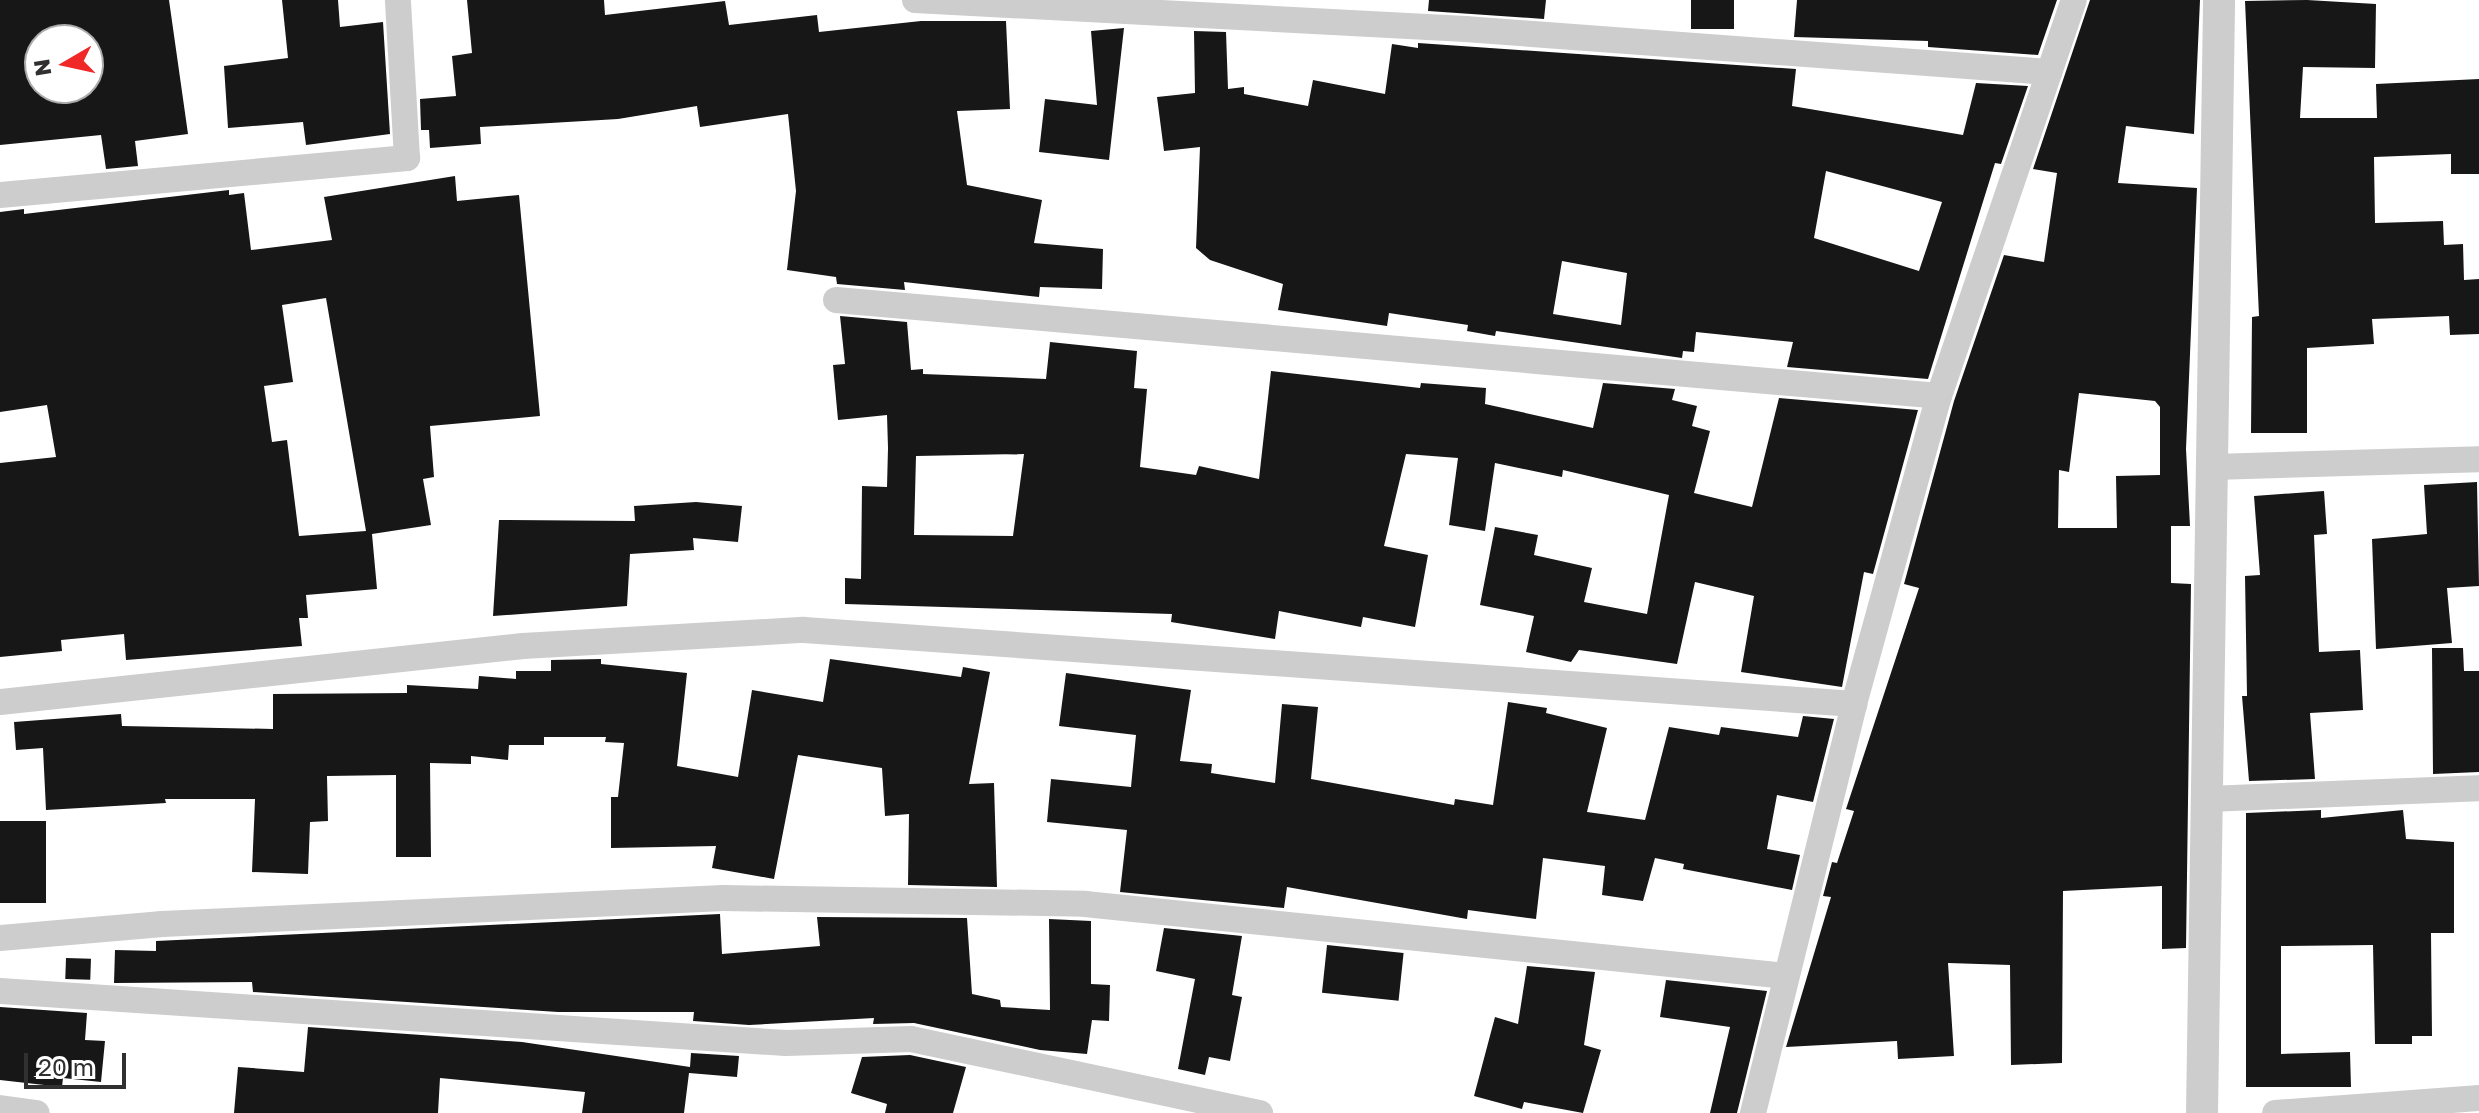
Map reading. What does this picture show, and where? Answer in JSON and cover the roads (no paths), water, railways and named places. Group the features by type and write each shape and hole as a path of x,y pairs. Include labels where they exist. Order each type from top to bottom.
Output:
{"street":[{"path":"0,195 407,158 398,0"},
{"path":"915,0 1481,30 2049,72"},
{"path":"1753,1113 1854,704 1939,396 2074,0"},
{"path":"2202,1113 2219,0"},
{"path":"836,300 1939,396"},
{"path":"2214,467 2479,459"},
{"path":"0,702 523,646 804,630 1854,704"},
{"path":"2208,799 2479,788"},
{"path":"0,938 162,924 723,898 1085,904 1786,976"},
{"path":"0,991 786,1043 911,1039 1260,1113"},
{"path":"2275,1113 2479,1098"},
{"path":"0,1108 37,1113"}]}
